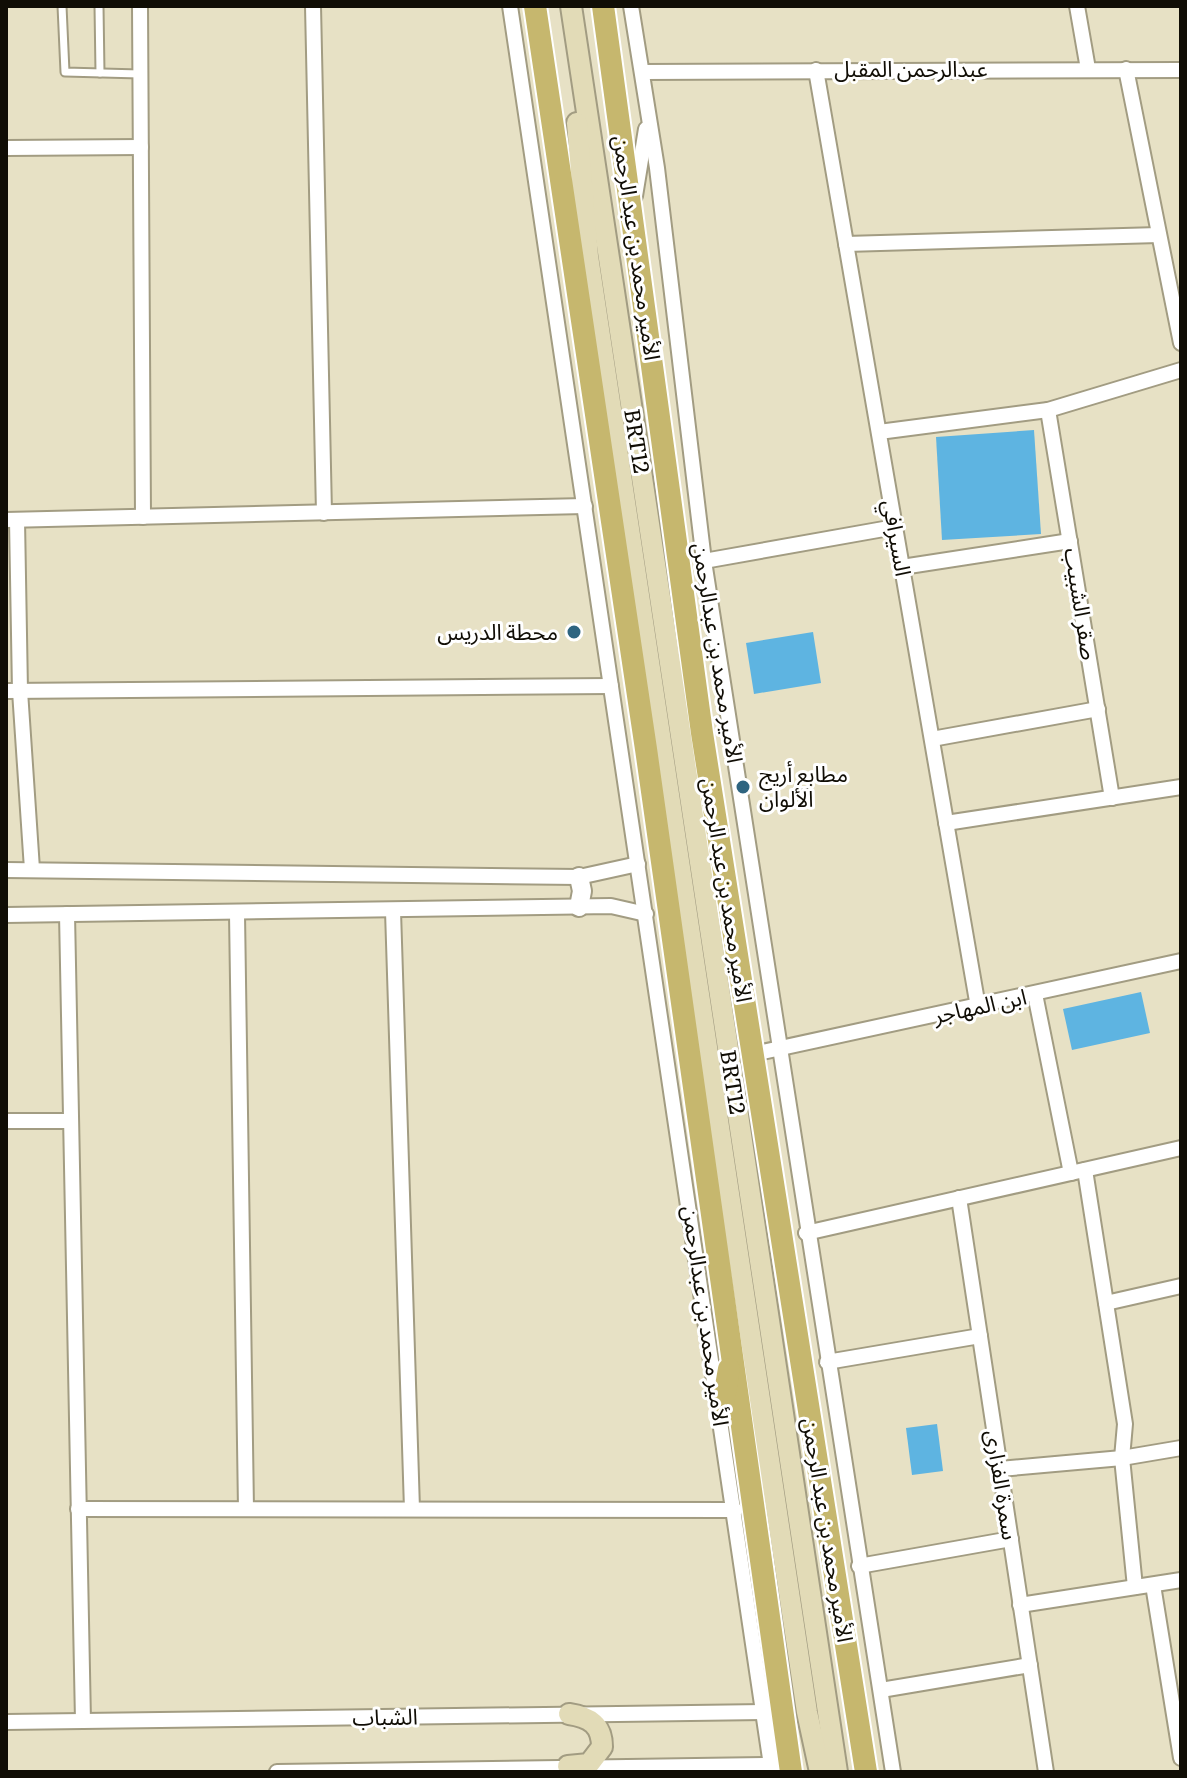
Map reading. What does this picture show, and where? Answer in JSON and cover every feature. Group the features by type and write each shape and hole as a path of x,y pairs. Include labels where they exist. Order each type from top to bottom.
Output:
{"main road":[{"path":"535,6 644,733 686,1116 733,1348 778,1770"},
{"name":"BRT12","path":"571,6 837,1772"},
{"name":"الأمير محمد بن عبد الرحمن","path":"603,6 702,733 866,1772"},
{"name":"BRT12","path":"579,60 577,124 588,256 807,1712 820,1772"},
{"path":"721,1415 733,1348"},
{"path":"568,1766 589,1764 602,1747 597,1726 589,1719 569,1714"}],"street":[{"path":"140,6 143,517"},
{"path":"313,6 324,513"},
{"path":"510,6 542,53"},
{"name":"الأمير محمد بن عبدالرحمن","path":"510,6 638,864 686,1116 721,1415 764,1712 778,1770"},
{"name":"الأمير محمد بن عبدالرحمن","path":"631,6 647,106 704,561 806,1233 893,1772"},
{"path":"1077,6 1088,69"},
{"path":"1126,69 1181,343"},
{"name":"السيرافي","path":"816,70 978,1007"},
{"name":"عبدالرحمن المقبل","path":"642,72 1181,70"},
{"path":"632,212 646,138 647,106"},
{"path":"6,148 141,147"},
{"path":"846,244 1159,235"},
{"path":"879,432 1048,410 1181,370"},
{"name":"صقر الشبيب","path":"1048,410 1112,798"},
{"path":"32,869 13,691 12,520 585,506"},
{"path":"704,561 895,527"},
{"path":"902,567 1070,541"},
{"path":"13,691 611,686"},
{"path":"932,739 1098,709"},
{"path":"946,823 1181,787"},
{"path":"6,870 579,877 638,864"},
{"path":"579,877 582,891 579,907"},
{"path":"6,915 579,907 627,907 646,914"},
{"path":"393,911 412,1509"},
{"path":"67,914 68,1121 83,1721"},
{"path":"237,914 246,1509"},
{"name":"ابن المهاجر","path":"753,1054 1181,961"},
{"path":"1035,994 1106,1303 1125,1424 1122,1458 1135,1587"},
{"path":"6,1121 68,1121"},
{"path":"806,1233 1181,1148"},
{"name":"سمرة الفزارى","path":"959,1198 1046,1772"},
{"path":"1106,1303 1181,1286"},
{"path":"827,1362 980,1336"},
{"path":"1000,1469 1122,1458 1181,1448"},
{"path":"78,1509 735,1510"},
{"path":"859,1566 1011,1539"},
{"path":"1020,1605 1181,1580"},
{"path":"1153,1585 1177,1703 1181,1758"},
{"path":"881,1690 1030,1665"},
{"name":"الشباب","path":"6,1722 764,1712"},
{"path":"277,1772 568,1766 603,1770 778,1770"}],"lane":[{"path":"62,6 62,69 70,73 140,74"},
{"path":"99,6 100,73"}],"building":[{"path":"1034,430 1041,534 942,540 936,437"},
{"path":"813,632 821,683 754,694 746,643"},
{"path":"1141,992 1150,1033 1072,1050 1063,1009"},
{"path":"937,1424 943,1471 912,1475 906,1428"}],"place":[{"name":"محطة الدريس","path":"574,632"},
{"name":"مطابع أريج الألوان","path":"743,787"}]}
